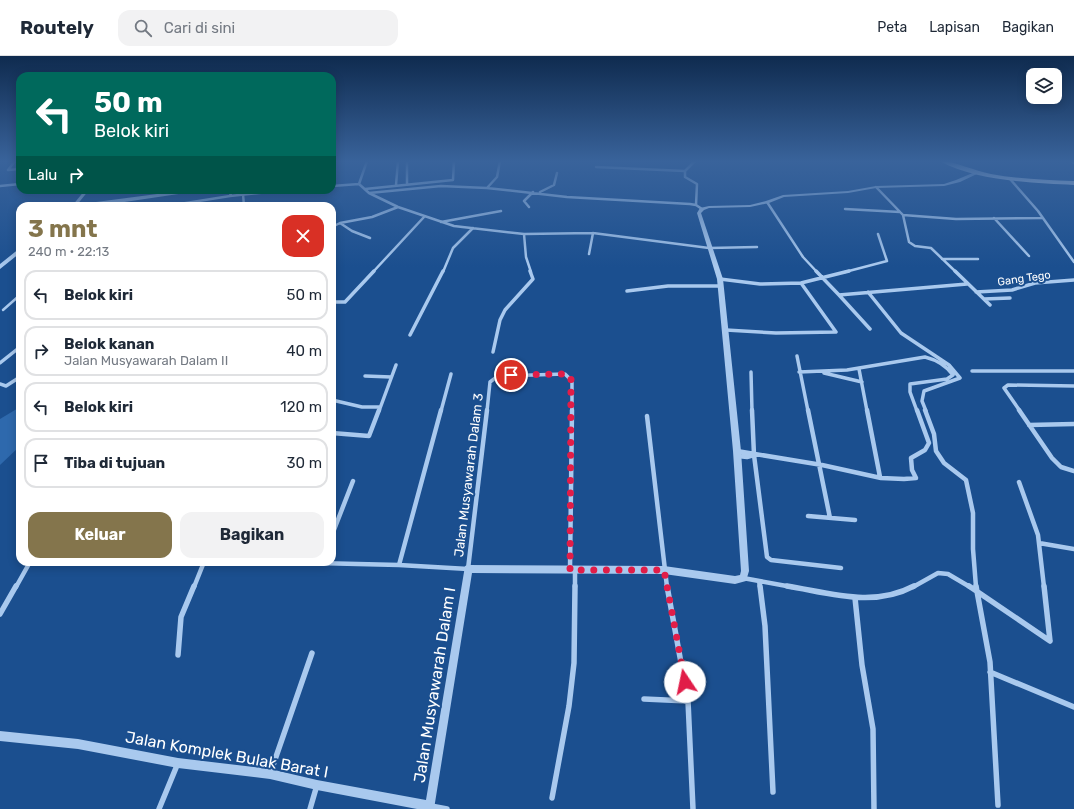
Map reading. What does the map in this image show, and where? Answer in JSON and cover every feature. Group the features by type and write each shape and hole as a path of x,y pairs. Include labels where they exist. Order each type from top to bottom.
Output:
{"street":[{"path":"105,202 150,196"},
{"path":"116,202 155,196"},
{"path":"190,202 229,196"},
{"path":"374,196 424,217 454,226 524,234 593,233 709,248 757,247"},
{"path":"529,196 524,201 529,207"},
{"path":"561,196 699,207 750,206 783,196"},
{"path":"698,196 699,213 720,283 726,330 738,453 745,571 743,578"},
{"path":"885,196 903,215 909,242 915,246 931,248 990,305"},
{"path":"1024,196 1074,262"},
{"path":"767,202 803,257 870,329"},
{"path":"336,225 372,216 398,207"},
{"path":"845,209 900,212"},
{"path":"439,222 501,211"},
{"path":"903,215 956,219 1042,218"},
{"path":"336,303 345,302 424,217"},
{"path":"994,218 1029,256"},
{"path":"340,223 352,231 370,238"},
{"path":"410,335 434,290 453,248 473,228"},
{"path":"589,254 593,233"},
{"path":"493,352 500,320 505,310 533,279 526,257 524,234"},
{"path":"627,291 668,286 720,283 801,283 887,261 878,234"},
{"path":"0,267 16,253"},
{"path":"942,259 978,259"},
{"name":"Gang Tego","path":"976,292 1012,290 1037,284 1074,280"},
{"path":"726,330 776,333 836,332 801,283"},
{"path":"839,295 967,284"},
{"path":"868,292 901,333 933,356 947,363 957,372 960,378 953,383 932,387 924,391 922,401 934,434 936,451 944,463 966,480 974,513 973,549 976,590 990,662 998,805"},
{"path":"984,299 1010,298"},
{"path":"0,363 16,350"},
{"path":"797,356 799,372 820,465 830,518"},
{"path":"738,453 747,457 754,455 820,465 880,477 902,480 916,478 912,470 911,458 925,450 929,443 910,392 910,384 948,379 953,375 949,368 934,359 925,357 859,369 799,372"},
{"path":"336,433 369,436 396,365"},
{"path":"859,369 880,477"},
{"path":"972,371 1074,371"},
{"path":"751,372 754,455 767,557 769,560 841,568"},
{"path":"819,372 862,382"},
{"path":"399,565 451,374"},
{"name":"Jalan Musyawarah Dalam 3","path":"468,570 490,382 498,376 536,374 566,374 572,381 573,570"},
{"path":"365,376 391,377"},
{"path":"0,384 6,386 16,380"},
{"path":"1074,386 1008,385 1004,388 1052,458 1061,467 1074,470"},
{"path":"336,401 362,407 380,407"},
{"path":"647,416 664,570 688,701 694,809"},
{"path":"1029,425 1074,424"},
{"path":"336,525 353,481"},
{"path":"336,563 468,570 664,570 735,580 743,578 855,598 876,598 901,593 938,573 948,574 976,590 1050,641 1038,535 1019,482"},
{"path":"808,516 856,520"},
{"path":"1039,543 1074,549"},
{"path":"0,614 28,566"},
{"path":"178,654 181,617 202,566"},
{"name":"Jalan Musyawarah Dalam I","path":"430,806 468,570"},
{"path":"552,798 569,706 574,663 573,570"},
{"path":"759,581 765,626 773,792"},
{"path":"855,598 862,665 873,729 874,809"},
{"path":"270,774 312,653"},
{"path":"990,672 1074,707"},
{"path":"644,699 688,701"},
{"name":"Jalan Komplek Bulak Barat I","path":"0,736 78,744 178,763 270,774 317,786 447,809"},
{"path":"159,809 178,763"},
{"path":"310,809 317,786"}],"lane":[{"path":"3,310 16,299"}],"shaded area":[{"path":"16,409 16,450 0,465 0,419"}],"route":[{"path":"511,375 566,374 571,378 570,570 664,570 685,682"}]}
